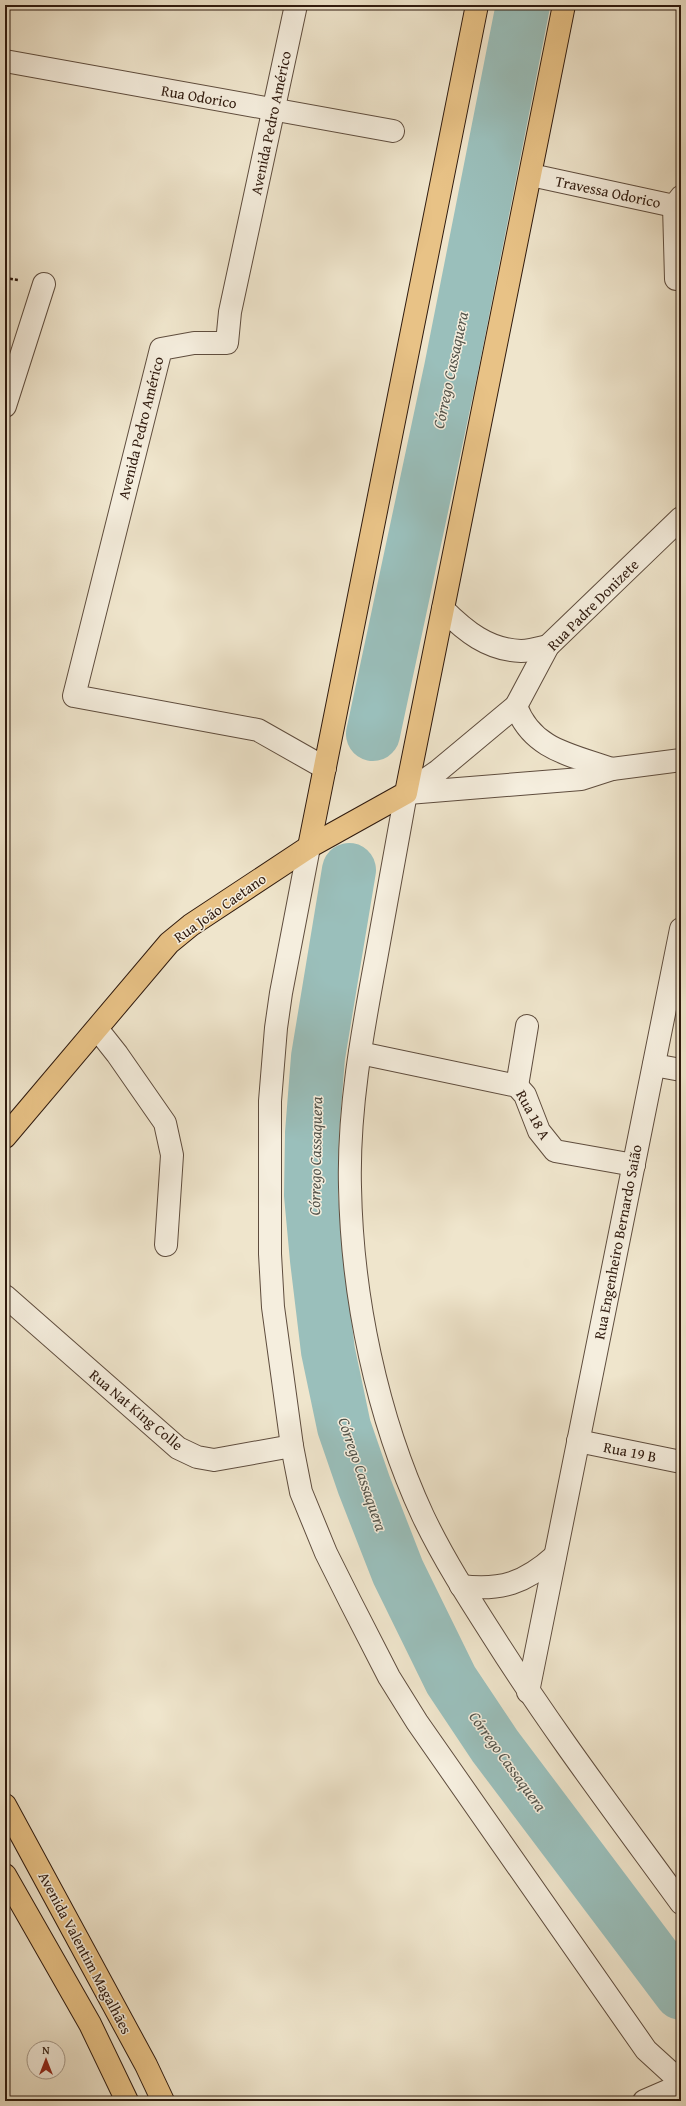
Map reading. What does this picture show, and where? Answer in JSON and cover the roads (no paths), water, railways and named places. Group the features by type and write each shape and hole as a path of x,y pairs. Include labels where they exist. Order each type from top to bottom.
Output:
{"main road":[{"path":"309,847 477,5"},
{"path":"406,793 564,5"},
{"name":"Rua João Caetano","path":"5,1137 170,944 191,925 309,847 406,793"},
{"name":"Avenida Valentim Magalhães","path":"5,1805 146,2065 162,2101"},
{"name":"Avenida Valentim Magalhães","path":"5,1875 90,2024 127,2101"}],"street":[{"name":"Avenida Pedro Américo","path":"296,5 230,312 227,343 194,343 161,349 74,696 258,730 325,768"},
{"name":"Rua Odorico","path":"5,61 393,131"},
{"name":"Travessa Odorico","path":"530,175 677,201"},
{"path":"676,279 677,201"},
{"path":"5,406 44,284"},
{"name":"Rua Padre Donizete","path":"406,793 438,771 516,706 548,646 681,518"},
{"path":"443,608 466,631 484,642 503,650 522,651 548,646"},
{"path":"516,706 521,720 528,730 542,742 612,769"},
{"path":"681,760 612,769 581,779 406,793 360,1053 352,1116 350,1186 354,1244 364,1327 382,1400 399,1457 424,1516 461,1586 528,1692 681,1903"},
{"path":"309,847 280,1000 270,1101 270,1254 273,1307 292,1446 301,1492 326,1553 389,1677 417,1722 646,2050 681,2084 644,2101"},
{"name":"Rua Engenheiro Bernardo Saião","path":"528,1692 681,928"},
{"path":"517,1086 527,1026"},
{"path":"98,1030 117,1054 165,1123 172,1155 166,1245"},
{"name":"Rua 18 A","path":"360,1053 517,1086 525,1095 539,1131 555,1151 634,1165"},
{"path":"654,1065 681,1070"},
{"name":"Rua Nat King Colle","path":"5,1296 178,1448 197,1457 214,1460 292,1446"},
{"name":"Rua 19 B","path":"578,1441 681,1462"},
{"path":"461,1586 482,1588 502,1586 522,1580 540,1569 555,1556"}],"waterway":[{"name":"Córrego Cassaquera","path":"373,734 451,369 523,5"},
{"name":"Córrego Cassaquera","path":"349,870 318,1057 312,1133 311,1195 328,1351 344,1427 364,1485 398,1572 451,1680 495,1746 681,1993"}]}
